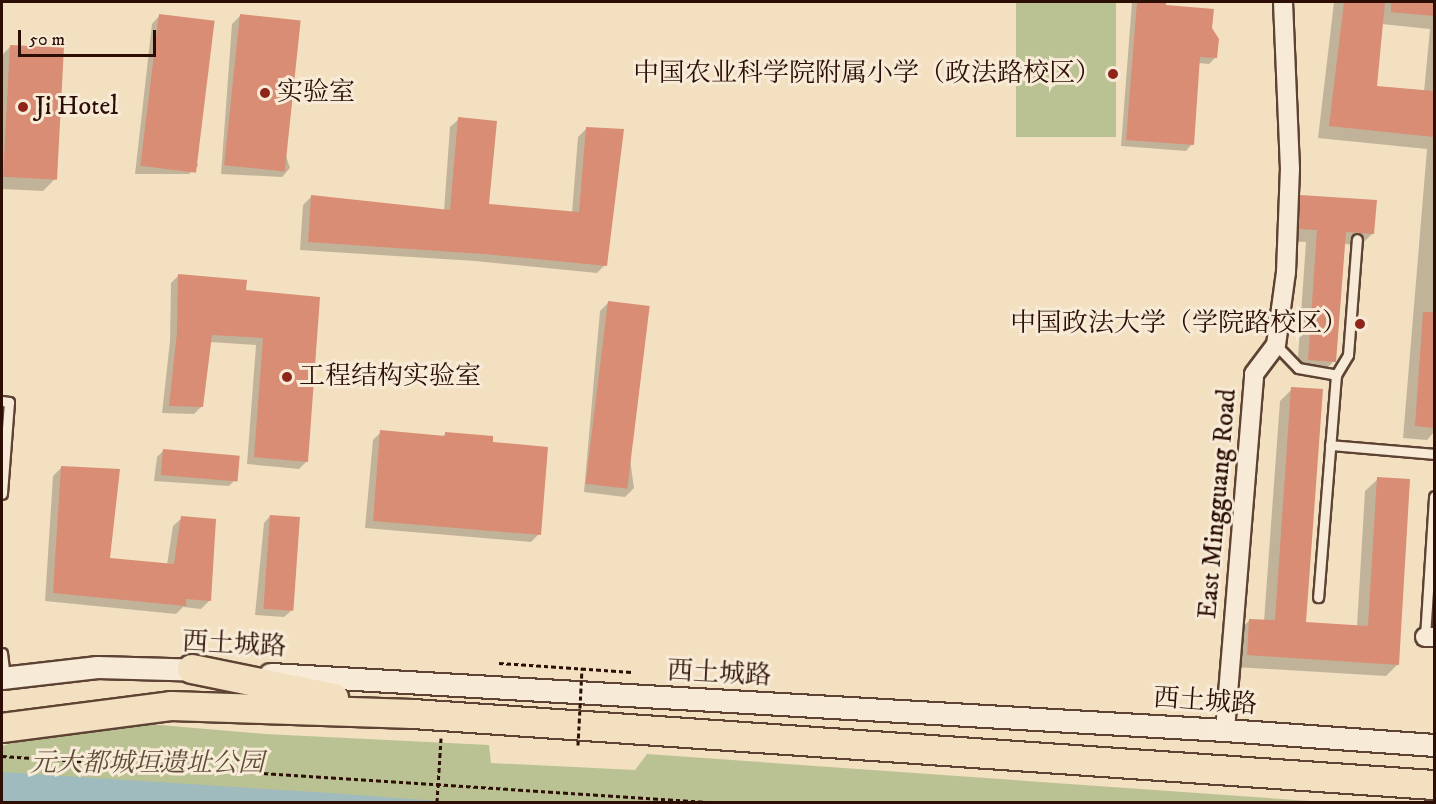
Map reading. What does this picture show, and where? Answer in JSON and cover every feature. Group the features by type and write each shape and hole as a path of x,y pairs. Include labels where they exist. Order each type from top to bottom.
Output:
{"highway":[{"path":"192,669 413,714"},
{"path":"4,727 171,706 413,714 1434,785"}],"street":[{"name":"East Mingguang Road","path":"1225,730 1254,374 1276,345 1286,272 1290,169 1283,2"},
{"name":"西土城路","path":"3,678 97,667 192,669 1225,730 1434,746"}],"lane":[{"path":"1318,597 1336,375 1348,355 1357,239"},
{"path":"1276,345 1298,368 1336,375"},
{"path":"2,401 9,402 2,494"},
{"path":"1330,445 1434,454"},
{"path":"1430,637 1434,496"},
{"path":"2,652 3,678"}],"path":[{"path":"499,663 633,672"},
{"path":"578,745 582,668"},
{"path":"437,801 442,734"},
{"path":"2,756 708,802"}],"green space":[{"path":"1016,2 1116,2 1116,137 1016,137"},
{"name":"元大都城垣遗址公园","path":"148,724 265,734 489,745 491,763 635,770 647,754 1324,802 2,802 2,746 24,740"}],"water":[{"path":"2,772 330,793 452,802 2,802"}],"building":[{"path":"1137,2 1166,2 1166,5 1214,9 1212,28 1219,39 1217,58 1200,57 1194,145 1126,140"},
{"path":"1344,2 1385,2 1377,86 1434,91 1434,137 1329,126"},
{"path":"1391,2 1434,2 1434,16 1391,12"},
{"name":"实验室","path":"159,14 215,21 196,173 140,166"},
{"name":"实验室","path":"240,14 301,20 285,172 224,165"},
{"path":"10,45 64,48 57,180 3,177"},
{"path":"458,117 497,121 489,204 579,212 586,127 624,129 607,266 484,254 308,242 311,195 450,210"},
{"path":"1300,195 1377,200 1374,234 1346,232 1336,362 1308,360 1317,230 1299,229"},
{"path":"178,274 247,280 246,290 320,297 308,462 254,457 263,338 212,335 203,407 169,406 177,332"},
{"path":"608,301 650,306 627,489 586,484"},
{"path":"1423,312 1434,312 1434,428 1415,426"},
{"path":"1291,387 1323,389 1306,622 1368,626 1377,477 1410,479 1399,665 1247,655 1249,619 1275,620"},
{"path":"380,430 445,436 445,432 493,436 493,442 548,447 541,535 373,521"},
{"path":"163,449 240,456 237,482 161,475"},
{"path":"61,466 120,469 110,558 174,564 181,516 216,519 211,601 186,599 186,606 53,593"},
{"path":"270,515 300,517 293,611 263,609"}],"place":[{"name":"中国农业科学院附属小学（政法路校区）","path":"1113,74"},
{"name":"实验室","path":"265,93"},
{"name":"Ji Hotel","path":"23,107"},
{"name":"中国政法大学（学院路校区）","path":"1360,324"},
{"name":"工程结构实验室","path":"287,377"}]}
